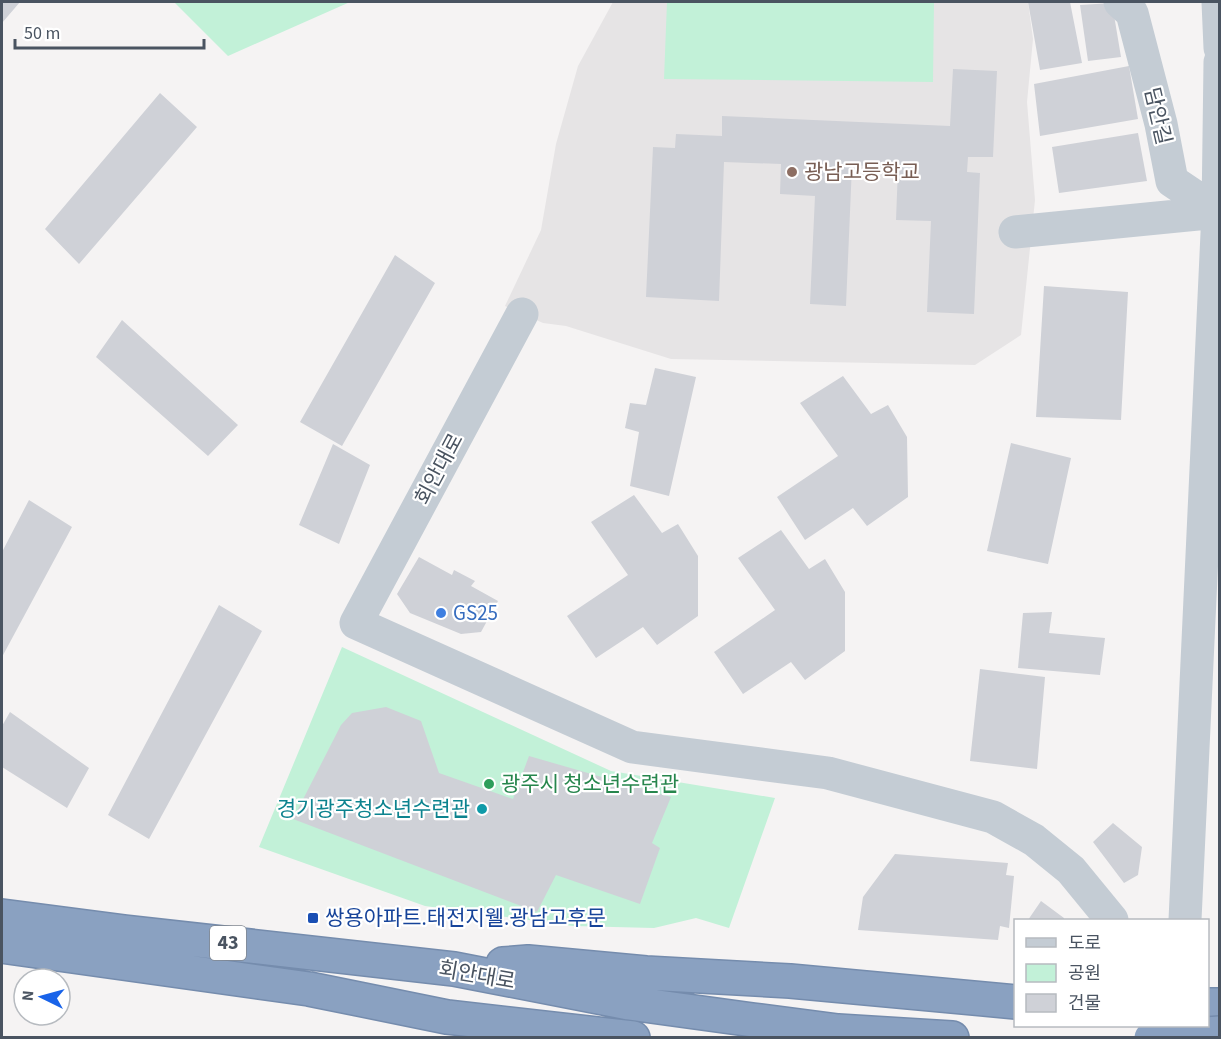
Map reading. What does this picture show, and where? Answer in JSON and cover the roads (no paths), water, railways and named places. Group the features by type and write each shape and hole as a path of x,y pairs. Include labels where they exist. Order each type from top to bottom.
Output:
{"highway":[{"name":"회안대로","path":"2,916 454,969 629,1003 742,1019 838,1031 952,1038"},
{"name":"회안대로","path":"2,946 309,989 447,1017 633,1038"},
{"path":"454,969 528,962 646,973 790,981 1014,1002"},
{"path":"447,1017 518,1038"},
{"path":"1151,1038 1220,1033"}],"street":[{"name":"담안길","path":"1120,2 1132,13 1161,124 1172,181 1218,212"},
{"path":"1218,2 1220,48"},
{"path":"1185,919 1218,212 1220,62"},
{"path":"1015,232 1218,212"},
{"name":"회안대로","path":"522,314 356,623 632,747 828,773 993,817 1034,840 1071,870 1110,919"}],"place":[{"name":"광남고등학교","path":"792,172"},
{"name":"GS25","path":"441,613"},
{"name":"광주시 청소년수련관","path":"489,784"},
{"name":"경기광주청소년수련관","path":"482,809"},
{"name":"쌍용아파트.태전지웰.광남고후문","path":"313,918"}]}
